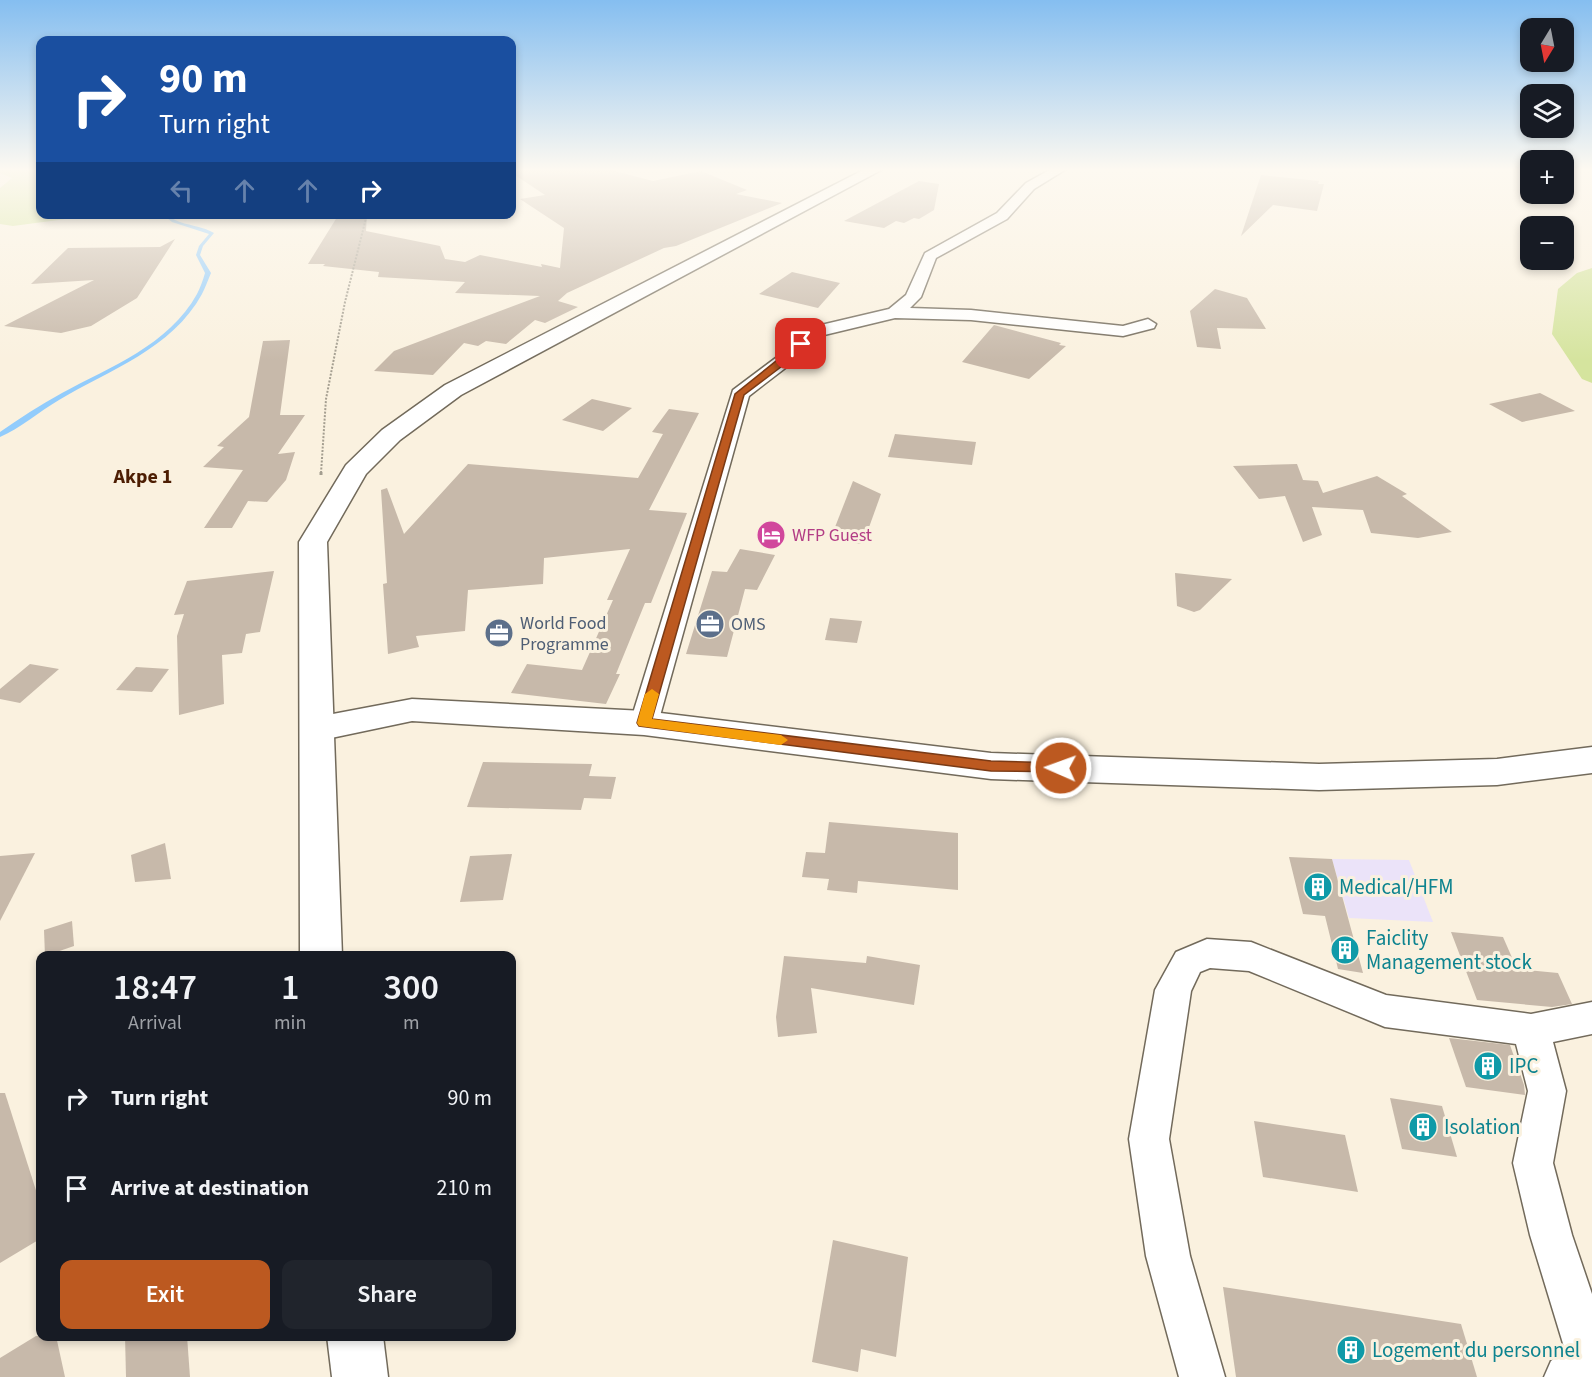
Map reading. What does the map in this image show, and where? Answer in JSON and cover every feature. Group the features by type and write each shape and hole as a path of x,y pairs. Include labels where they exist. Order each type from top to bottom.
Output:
{"main road":[{"path":"321,951 313,542 355,470 391,435 453,390 755,232"},
{"path":"316,729 412,710 644,723 991,766 1319,777 1497,772 1592,760"},
{"path":"356,1341 360,1377"}],"street":[{"path":"895,313 913,297 930,255 972,232"},
{"path":"644,723 740,394 791,355 810,333 895,313 970,315 1123,331 1148,324"},
{"path":"1202,1377 1168,1256 1149,1139 1173,990 1188,962 1208,953 1251,957 1385,1011 1531,1030 1592,1018"},
{"path":"1531,1030 1547,1091 1533,1163 1551,1235 1592,1359 1567,1377"}],"path":[{"path":"320,483 326,399 347,291 362,232"}],"shaded area":[{"path":"1332,859 1409,860 1433,922 1349,918"}],"green space":[{"path":"1592,268 1592,383 1582,379 1552,334 1558,289 1577,273"}],"building":[{"path":"328,232 372,232 440,246 445,259 465,262 480,255 542,267 541,264 560,268 564,232 710,232 676,246 664,248 567,293 558,301 578,307 545,323 535,320 506,344 486,341 478,346 464,343 433,375 374,371 394,351 540,296 455,293 465,282 378,277 379,272 323,266 325,264 308,264"},
{"path":"175,239 137,298 91,326 61,333 4,326 94,280 31,284 68,248 160,247"},
{"path":"792,272 840,283 818,308 759,294"},
{"path":"1215,289 1247,298 1266,329 1217,328 1221,349 1197,347 1190,311"},
{"path":"994,325 1066,346 1029,379 962,362"},
{"path":"290,340 280,415 305,415 278,454 295,452 286,480 267,502 248,501 232,528 204,528 243,470 203,467 224,447 217,446 249,417 263,341"},
{"path":"1540,393 1575,411 1522,422 1489,404"},
{"path":"592,399 632,408 603,431 562,420"},
{"path":"669,409 699,413 649,510 687,513 651,603 645,603 616,674 620,674 606,704 511,693 527,664 582,670 613,600 607,600 630,549 544,558 543,584 468,590 465,631 416,636 419,647 388,654 383,584 387,583 381,490 387,488 404,534 468,464 638,478 663,434 652,432"},
{"path":"895,434 976,442 972,465 888,457"},
{"path":"1297,464 1303,480 1318,481 1323,493 1377,476 1407,494 1402,496 1452,532 1418,538 1371,533 1363,510 1312,507 1322,535 1303,542 1285,496 1259,499 1233,466"},
{"path":"853,481 881,494 863,544 830,540"},
{"path":"740,549 775,555 757,590 745,589 727,657 686,654 712,571 727,572"},
{"path":"274,571 260,632 246,634 242,653 222,655 224,704 179,715 177,636 184,614 174,615 187,581"},
{"path":"1175,573 1232,579 1200,610 1194,612 1177,606"},
{"path":"830,618 862,621 857,643 825,640"},
{"path":"30,664 59,669 20,703 0,699 0,689"},
{"path":"136,667 169,669 152,692 116,690"},
{"path":"483,762 592,764 589,776 616,777 611,799 584,798 581,810 467,807"},
{"path":"829,822 958,833 958,890 858,881 857,893 827,890 829,879 802,877 806,852 825,853"},
{"path":"165,843 171,879 135,882 131,855"},
{"path":"35,853 0,921 0,856"},
{"path":"512,854 503,900 460,902 470,856"},
{"name":"Medical/HFM","path":"1289,857 1332,859 1363,973 1338,969 1325,916 1303,914"},
{"path":"72,921 74,946 60,951 45,951 44,930"},
{"path":"1451,932 1503,937 1517,969 1558,973 1572,1004 1552,1007 1477,1000"},
{"path":"784,956 866,963 867,956 920,965 914,1005 811,988 817,1033 778,1037 776,1017"},
{"name":"IPC","path":"1449,1038 1510,1045 1524,1085 1525,1095 1466,1087"},
{"path":"0,1093 5,1093 36,1190 36,1241 0,1263"},
{"name":"Isolation","path":"1390,1098 1442,1106 1457,1157 1402,1149"},
{"path":"1254,1121 1345,1135 1358,1192 1263,1177"},
{"path":"833,1240 908,1257 896,1357 861,1349 858,1372 812,1362"},
{"name":"Logement du personnel","path":"1223,1287 1461,1324 1477,1377 1236,1377"},
{"path":"36,1336 36,1341 57,1341 65,1377 0,1377 0,1358"},
{"path":"125,1341 187,1341 190,1377 126,1377"}],"waterway":[{"path":"0,435 55,399 134,357 171,329 187,312 199,294 208,273 198,255 201,246 212,233 210,232"}],"slow traffic":[{"path":"652,694 644,723 781,740"}],"place":[{"name":"WFP Guest","path":"771,535"},
{"name":"OMS","path":"710,624"},
{"name":"World Food Programme","path":"499,633"},
{"name":"Medical/HFM","path":"1318,887"},
{"name":"Faiclity Management stock","path":"1345,950"},
{"name":"IPC","path":"1488,1066"},
{"name":"Isolation","path":"1423,1127"},
{"name":"Logement du personnel","path":"1351,1350"}],"district":[{"name":"Akpe 1","path":"143,477"}],"route":[{"path":"801,344 791,355 740,394 644,723 991,766 1061,768"}]}
